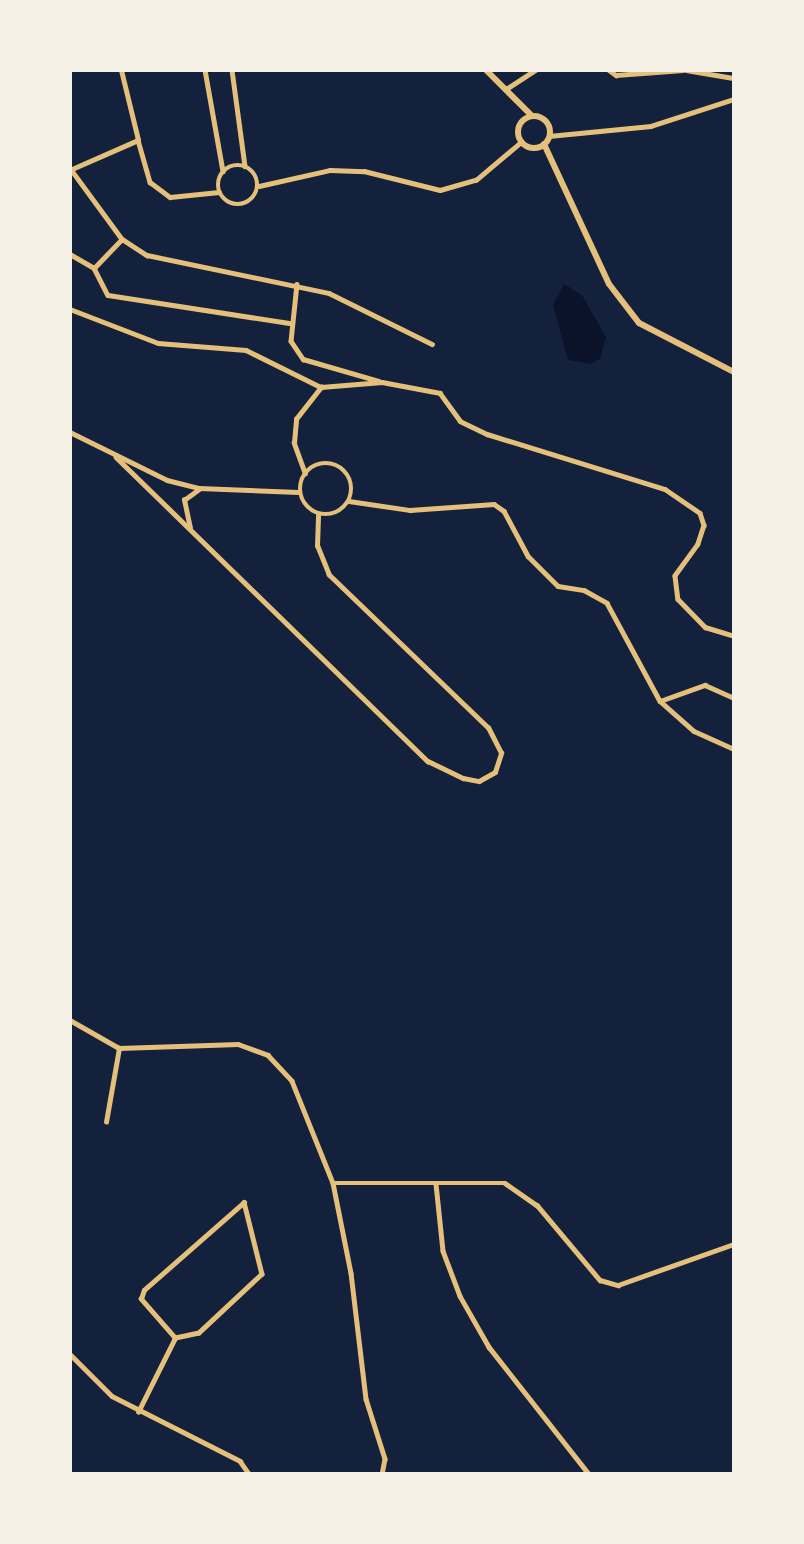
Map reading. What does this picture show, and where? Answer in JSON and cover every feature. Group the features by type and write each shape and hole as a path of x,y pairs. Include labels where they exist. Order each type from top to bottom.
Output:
{"street":[{"path":"121,70 150,182 170,197 219,192"},
{"path":"205,70 223,171 219,192"},
{"path":"232,70 245,166 259,186"},
{"path":"486,70 532,116 546,122 549,136 544,144 530,147 521,142"},
{"path":"506,89 535,70"},
{"path":"609,70 616,75 685,70 734,78"},
{"path":"549,136 651,126 734,99"},
{"path":"521,142 520,124 532,116"},
{"path":"138,140 71,169 122,239 147,255 297,284 329,293 432,344"},
{"path":"259,186 330,170 364,171 440,190 476,180 521,142"},
{"path":"544,144 609,284 639,323 734,372"},
{"path":"223,171 245,166"},
{"path":"219,192 230,203 241,205 252,200 259,186"},
{"path":"94,268 122,239"},
{"path":"70,254 94,268 108,295 290,323"},
{"path":"297,284 290,323 291,341 303,359 382,382 440,393 460,421 487,434 658,485 698,511 704,532 675,576 675,594 697,621 734,636"},
{"path":"70,309 158,343 246,350 321,387 382,382"},
{"path":"298,492 305,474 294,443 296,419 321,387"},
{"path":"70,432 116,457 199,488 298,492 318,514 317,546 329,575 488,728 501,753 495,772 480,781 463,778 428,761 116,457"},
{"path":"305,474 328,464 343,470 351,485 349,501 336,513 318,514"},
{"path":"191,531 184,500 199,488"},
{"path":"349,501 410,510 494,504 504,511 528,556 558,585 584,590 607,603 660,701 694,731 734,748"},
{"path":"660,701 705,685 734,698"},
{"path":"70,1020 119,1048 238,1044 268,1055 292,1081 333,1183 351,1273 366,1399 385,1459 382,1473"},
{"path":"106,1122 119,1048"},
{"path":"333,1183 505,1183 537,1205 600,1280 618,1285 734,1244"},
{"path":"436,1184 443,1251 460,1296 489,1347 589,1473"},
{"path":"244,1202 262,1274 199,1333 176,1338 141,1299 144,1290 244,1202"},
{"path":"138,1412 176,1338"},
{"path":"70,1354 112,1396 138,1412 240,1461 249,1473"}],"water":[{"path":"564,284 582,295 606,337 600,359 591,364 568,360 553,305"}]}
